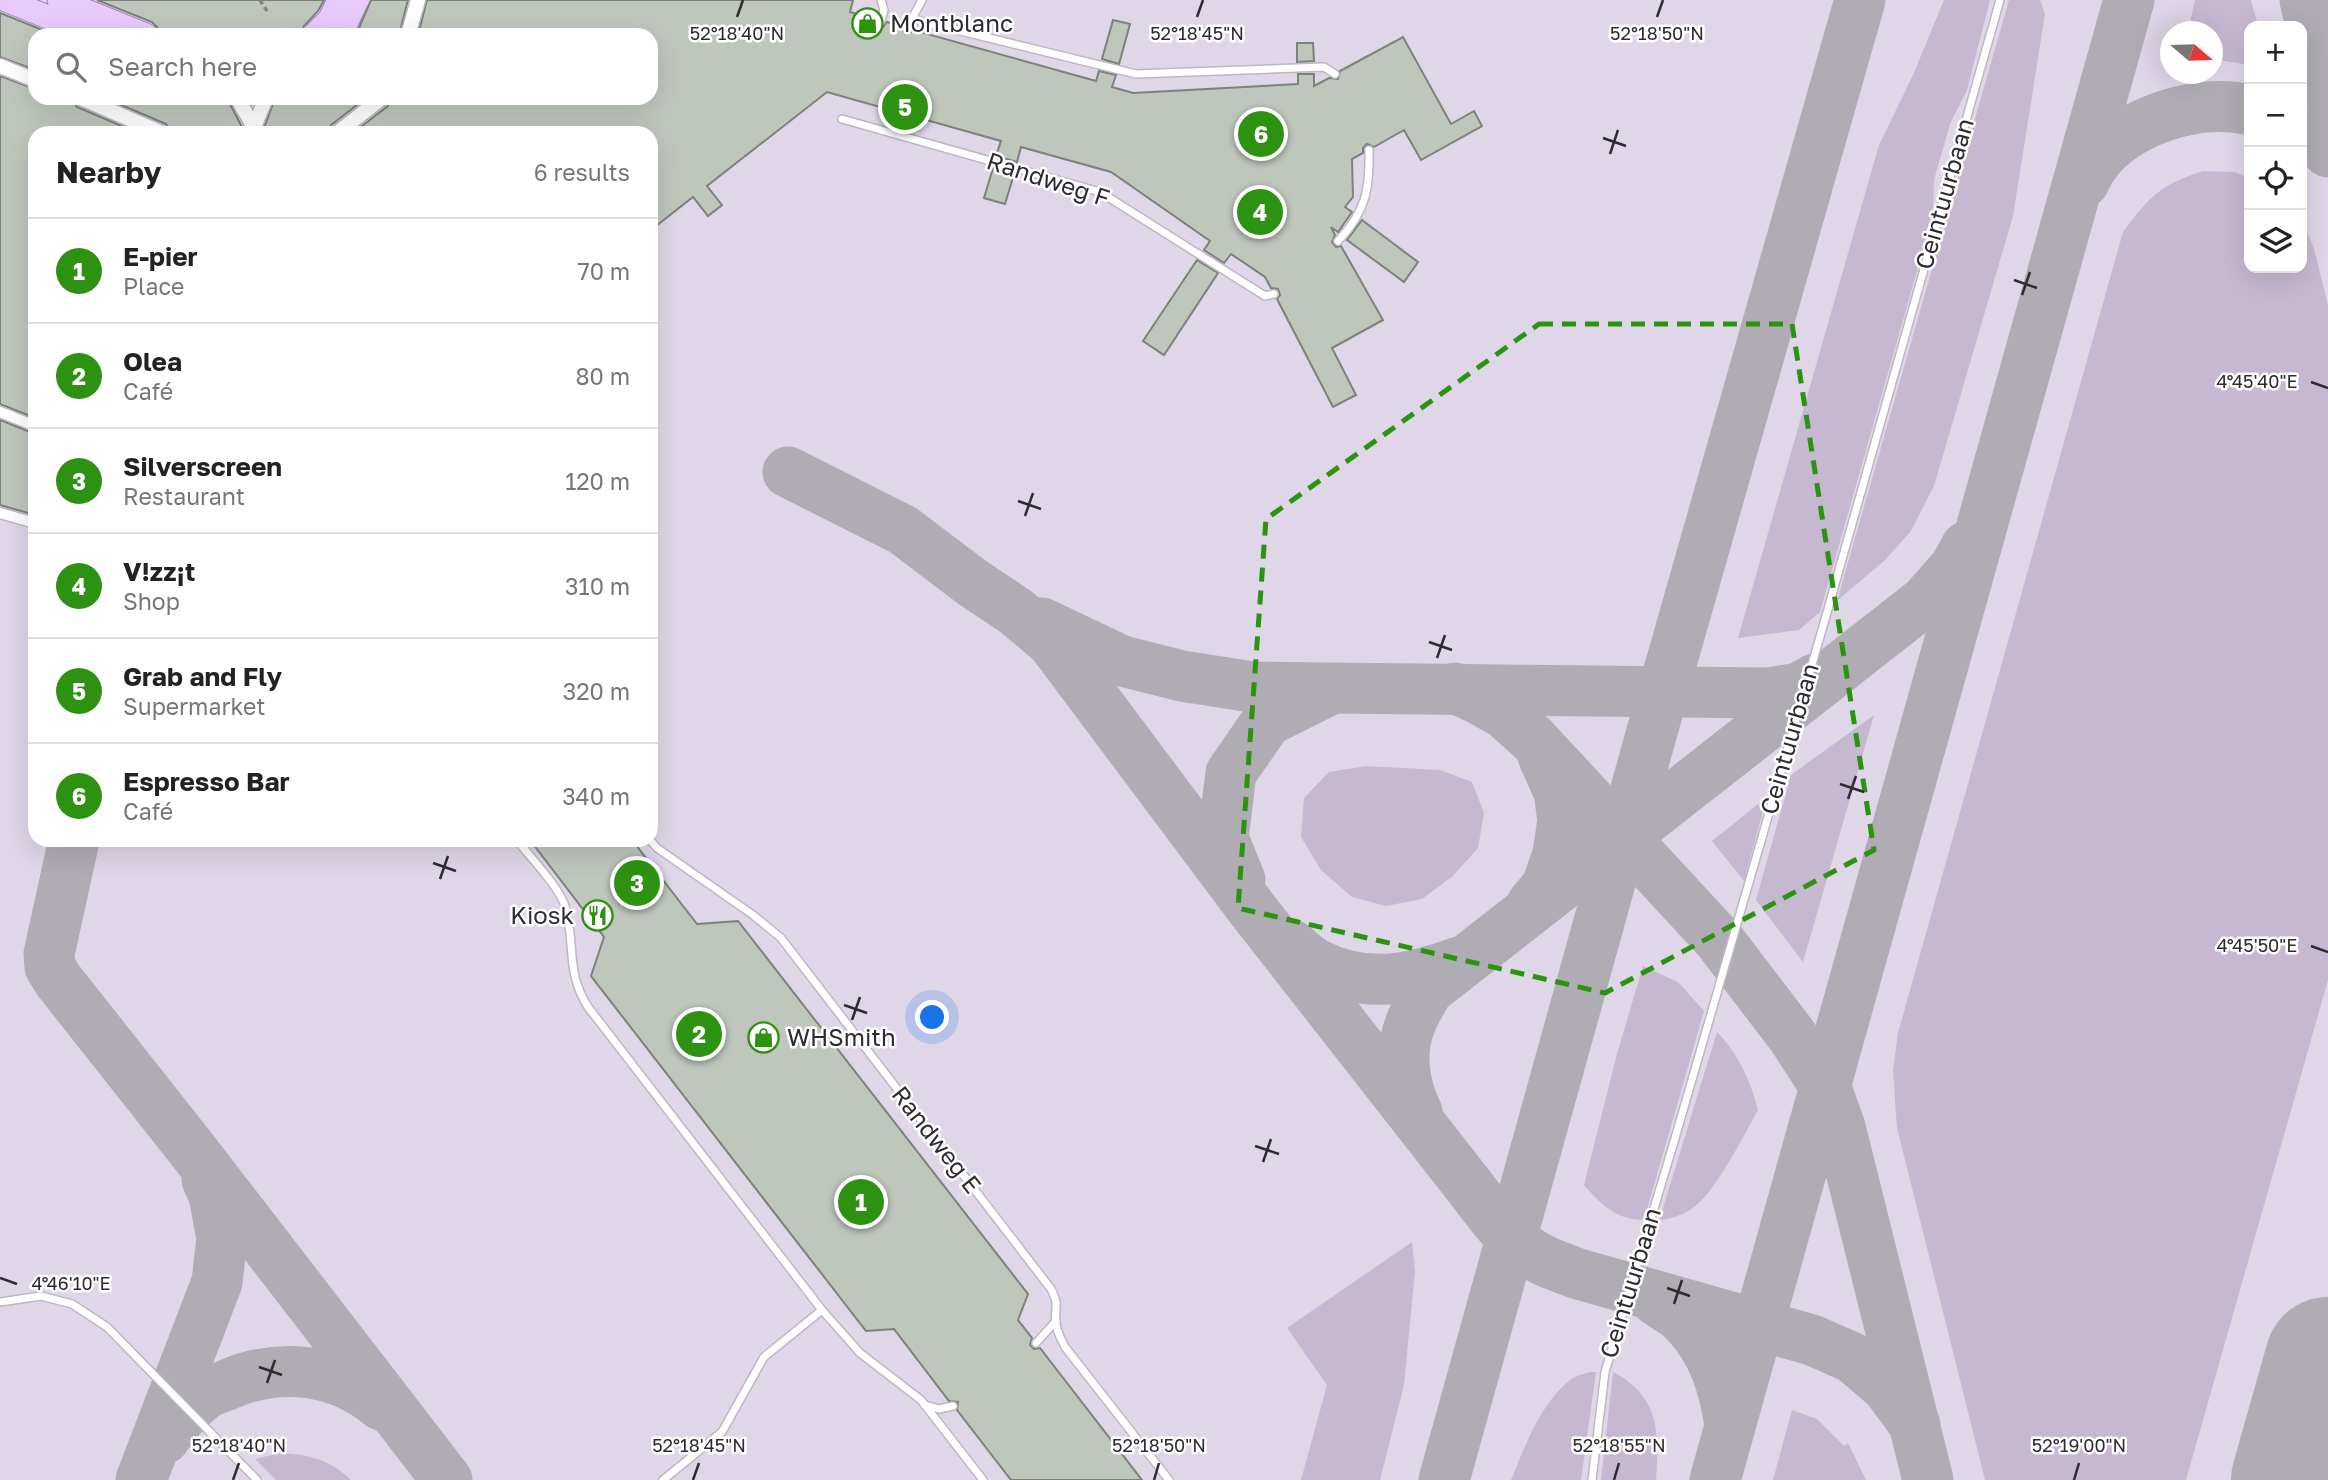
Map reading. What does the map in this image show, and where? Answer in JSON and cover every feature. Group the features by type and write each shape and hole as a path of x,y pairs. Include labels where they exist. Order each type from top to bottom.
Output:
{"main road":[{"path":"6,0 75,28"},
{"path":"59,0 129,28"},
{"path":"321,28 330,19 339,0"},
{"path":"344,28 357,0"}],"street":[{"path":"410,28 418,0"},
{"path":"0,66 28,77"},
{"path":"97,105 146,126"},
{"path":"241,105 253,126"},
{"path":"256,126 264,105"},
{"path":"346,126 373,105"},
{"path":"0,412 28,423"},
{"path":"0,513 28,521"}],"lane":[{"path":"881,0 884,10 881,21"},
{"path":"907,28 922,0"},
{"name":"Ceintuurbaan","path":"1592,1480 1605,1372 1828,609 2000,0"},
{"path":"912,19 1136,74 1324,67 1335,74"},
{"name":"Randweg F","path":"842,119 1100,192 1265,296 1274,295"},
{"path":"1339,241 1359,215 1369,186 1369,150"},
{"path":"522,847 565,904 573,976 588,1007 822,1310 860,1353 925,1405 983,1480"},
{"name":"Randweg E","path":"656,847 752,915 780,939 1051,1289 1058,1301 1056,1321 1065,1347 1169,1480"},
{"path":"555,889 563,883"},
{"path":"0,1302 41,1296 72,1304 107,1328 257,1480"},
{"path":"663,1480 722,1432 764,1357 822,1310"},
{"path":"1036,1343 1056,1321"},
{"path":"925,1405 939,1409 953,1406"}],"path":[{"path":"260,0 267,11"}],"highlighted area":[{"path":"1539,324 1792,324 1874,850 1605,993 1238,908 1266,519"}],"shaded area":[{"path":"0,0 2328,0 2328,1480 0,1480"},
{"path":"1944,0 1990,0 1967,90 1950,124 1934,180 1933,215 1820,612 1799,630 1738,638 1879,145 1913,75"},
{"path":"2009,0 2040,0 2045,14 2013,216 1934,486 1911,531 1885,560 1837,601"},
{"path":"2195,0 2251,0 2257,21 2244,21 2244,64 2223,61 2223,21 2190,21"},
{"path":"2203,171 2235,172 2244,176 2244,273 2307,273 2307,232 2328,305 2328,980 2186,1480 1985,1480 1897,1128 1893,1070 1898,1033 2123,232 2157,193 2176,181"},
{"path":"1874,715 1803,962 1756,900 1791,775"},
{"path":"1366,766 1440,770 1472,782 1484,813 1478,848 1453,876 1422,899 1386,906 1352,897 1321,870 1301,837 1304,798 1329,772"},
{"path":"1767,797 1744,881 1712,841"},
{"path":"1643,966 1678,982 1704,1011 1644,1220 1626,1217 1610,1210 1584,1185 1617,1054"},
{"path":"1717,1032 1743,1068 1758,1110 1709,1192 1690,1210 1659,1221"},
{"path":"1412,1242 1415,1271 1404,1385 1380,1480 1301,1480 1327,1385 1287,1328"},
{"path":"1596,1372 1581,1480 1511,1480 1534,1426 1550,1401 1570,1380"},
{"path":"1613,1372 1640,1393 1648,1405 1656,1432 1656,1480 1601,1480"},
{"path":"1792,1410 1817,1419 1844,1446 1848,1443 1866,1480 1773,1480"},
{"path":"280,1453 319,1459 351,1480 276,1480 255,1459"}],"building":[{"path":"97,0 324,0 303,28 157,28 152,22"},
{"path":"371,0 408,0 401,28 359,28"},
{"path":"427,0 853,0 850,12 875,19 879,27 883,27 887,22 901,26 905,34 913,30 1096,81 1099,71 1116,75 1112,87 1133,93 1298,84 1298,74 1314,74 1314,86 1329,78 1338,79 1340,71 1403,37 1451,124 1474,111 1482,126 1421,160 1404,130 1374,147 1367,144 1363,153 1352,159 1353,197 1345,207 1352,212 1338,232 1331,227 1335,235 1332,242 1336,247 1341,246 1383,320 1332,348 1356,395 1333,407 1277,299 1280,295 1278,289 1271,288 1265,277 1231,254 1224,263 1204,250 1210,241 1111,172 1021,147 1017,162 996,156 1001,141 827,92 707,186 722,205 708,216 693,197 658,224 658,126 362,126 388,105 658,105 658,28 420,28"},
{"path":"0,13 38,28 28,28 28,67 0,57"},
{"path":"1113,20 1130,24 1119,64 1102,59"},
{"path":"1297,43 1313,43 1314,61 1297,62"},
{"path":"0,76 28,86 28,105 76,105 122,126 28,126 28,415 0,404"},
{"path":"121,105 231,105 241,126 167,126"},
{"path":"272,105 357,105 331,126 265,126"},
{"path":"993,168 1014,174 1005,204 984,198"},
{"path":"1362,220 1418,262 1404,282 1347,240"},
{"path":"1197,260 1218,273 1164,355 1143,341"},
{"path":"0,420 28,431 28,513 0,505"},
{"path":"535,847 637,847 697,924 738,921 1028,1294 1018,1320 1032,1338 1030,1345 1034,1349 1040,1348 1142,1480 1011,1480 957,1410 958,1402 949,1401 894,1329 866,1331 591,976 604,937"}],"taxiway":[{"path":"1444,1480 1663,692 1860,0"},
{"path":"1715,1480 2129,0"},
{"path":"2305,0 2328,92"},
{"path":"2084,182 2093,165 2108,148 2144,124 2187,110 2209,107 2244,109"},
{"path":"2307,135 2328,152"},
{"path":"788,472 903,530 1015,611 1052,642 1252,909 1492,1216 1518,1244 1539,1258 1575,1273 1812,1340 1853,1358 1887,1387 1915,1425"},
{"path":"1417,1112 1406,1080 1404,1058 1412,1021 1428,990 1925,601 1955,567 1966,547"},
{"path":"1042,623 1122,661 1182,676 1252,687 1327,688"},
{"path":"1240,880 1223,838 1231,773 1267,721 1333,688 1769,693 1799,688 1815,679"},
{"path":"1455,688 1505,714 1533,739 1719,940 1793,1037 1826,1088 1840,1127 1928,1480"},
{"path":"1532,904 1547,886 1558,854 1563,820 1559,792 1543,756"},
{"path":"72,847 49,954 50,967 447,1480"},
{"path":"1290,944 1316,964 1334,972 1370,979 1405,977 1459,962"},
{"path":"141,1480 217,1282 222,1238 214,1195 207,1180"},
{"path":"1656,1300 1683,1319 1704,1345 1721,1383 1730,1425"},
{"path":"164,1439 187,1410 207,1393 249,1377 269,1373 289,1371 328,1377 346,1383 381,1405"},
{"path":"2285,1480 2307,1433"}],"runway":[{"path":"2294,1480 2328,1360"}],"place":[{"name":"Montblanc","path":"867,24"},
{"name":"Grab and Fly","path":"905,107"},
{"name":"Espresso Bar","path":"1261,134"},
{"name":"V!zz¡t","path":"1260,212"},
{"name":"Silverscreen","path":"637,883"},
{"name":"Kiosk","path":"597,916"},
{"name":"Olea","path":"699,1034"},
{"name":"WHSmith","path":"764,1038"},
{"name":"E-pier","path":"861,1202"}]}
